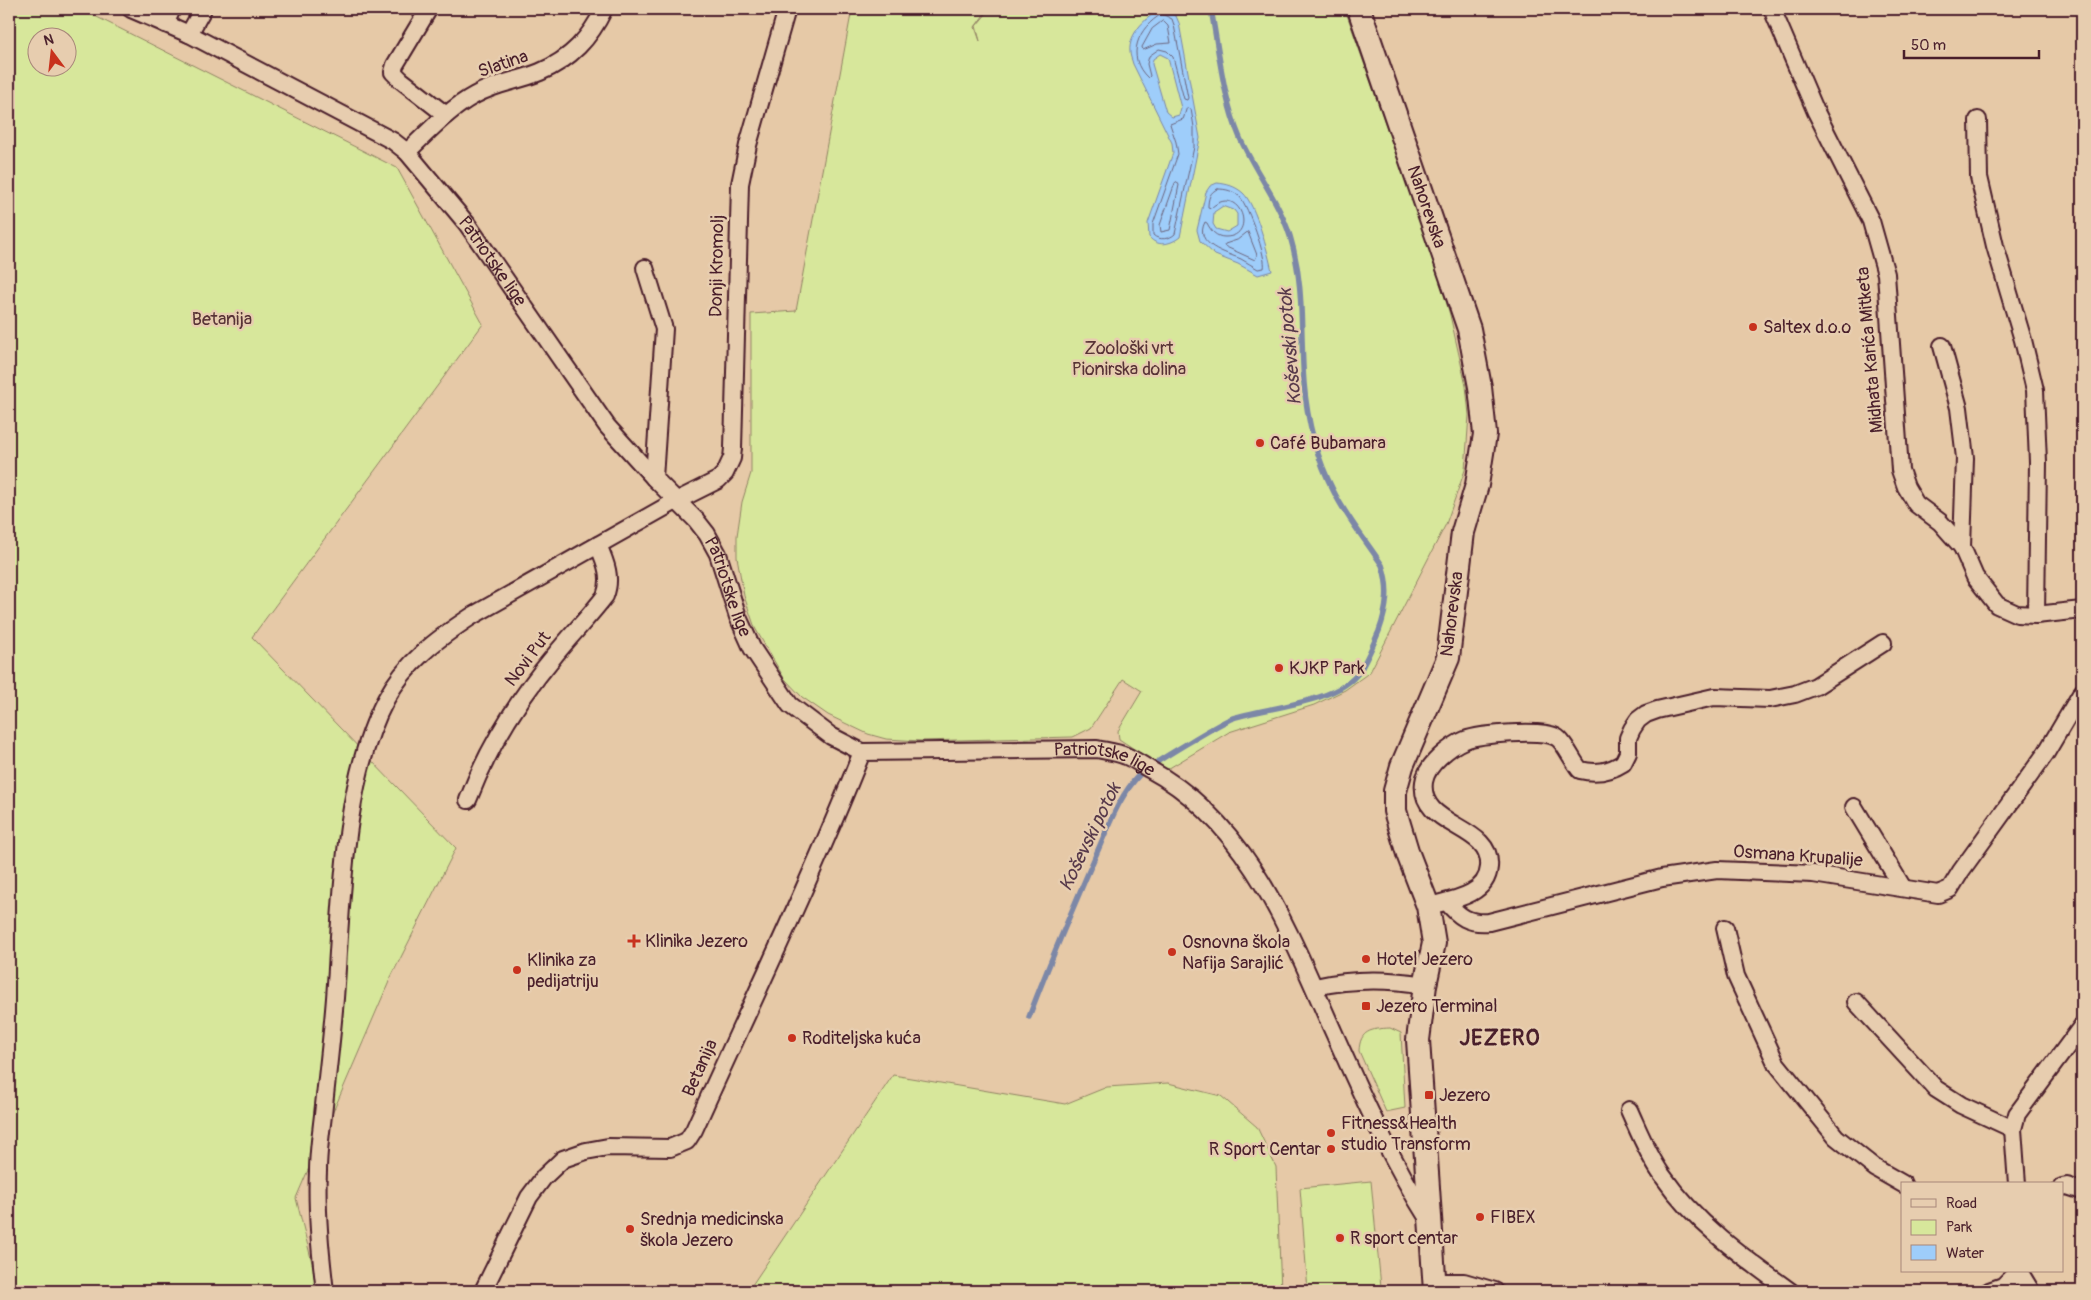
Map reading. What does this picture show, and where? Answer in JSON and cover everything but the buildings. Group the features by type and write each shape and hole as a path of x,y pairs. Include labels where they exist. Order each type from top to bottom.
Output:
{"street":[{"path":"131,9 189,34 203,9"},
{"path":"165,24 172,9"},
{"name":"Slatina","path":"407,152 446,115 475,94 540,72 560,62 584,44 604,9"},
{"name":"Donji Kromolj","path":"325,1291 318,1236 318,1170 332,1034 349,824 361,768 376,719 395,682 424,649 472,616 676,501 718,480 725,473 732,458 740,184 748,145 787,9"},
{"name":"Nahorevska","path":"1359,9 1469,329 1480,387 1485,434 1477,485 1461,548 1448,658 1402,766 1395,791 1397,818 1414,872 1438,904 1434,943 1425,985 1418,1040 1431,1224"},
{"name":"Midhata Karića Mitketa","path":"1772,9 1816,112 1870,221 1886,274 1900,470 1906,487 1916,504 1940,522 1962,547 1975,577 1997,605 2017,614 2036,615 2082,610"},
{"path":"428,10 395,65 393,72 446,115"},
{"name":"Patriotske lige","path":"189,34 393,141 407,152 467,224 607,426 707,534 718,554 738,617 752,648 790,705 831,736 862,752 1097,749 1128,756 1135,762 1163,777 1191,798 1236,842 1267,889 1298,949 1384,1142 1404,1181 1431,1224 1435,1287"},
{"path":"1978,120 1979,177 1995,246 2023,340 2035,390 2038,462 2036,615"},
{"path":"645,268 664,329 654,478"},
{"path":"1942,346 1959,408 1965,458 1962,547"},
{"name":"Novi Put","path":"468,800 480,768 512,715 554,656 605,596 609,587 609,574 598,545"},
{"path":"1438,904 1473,893 1482,885 1489,867 1489,859 1474,836 1442,819 1431,808 1425,793 1423,783 1426,774 1434,763 1454,746 1467,740 1539,732 1556,737 1580,770 1591,773 1602,772 1623,764 1628,753 1628,738 1632,729 1638,720 1646,714 1714,697 1770,699 1795,694 1816,686 1883,643"},
{"name":"Osmana Krupalije","path":"1438,904 1455,912 1467,921 1489,922 1662,878 1716,870 1814,874 1938,894 1950,889 2046,752 2082,692"},
{"name":"Betanija","path":"483,1291 529,1197 563,1159 586,1151 608,1147 670,1148 687,1141 694,1130 831,827 862,752"},
{"path":"1854,807 1903,888"},
{"path":"1725,928 1736,976 1776,1063 1836,1137 1875,1168 1901,1183"},
{"path":"1315,987 1352,981 1406,982 1425,985"},
{"path":"1856,1002 1936,1089 1961,1105 2013,1130"},
{"path":"2017,1182 2013,1130 2017,1114 2082,1026"},
{"path":"1629,1110 1644,1143 1662,1175 1693,1212 1737,1253 1790,1291"},
{"path":"2064,1187 2082,1192"},
{"path":"1989,1291 2003,1286 2017,1272"},
{"path":"2019,1272 2031,1291"},
{"path":"1435,1287 1464,1282 1495,1291"}],"green space":[{"name":"Betanija","path":"9,9 81,9 397,168 483,324 252,637 456,848 391,977 296,1198 319,1291 9,1291"},
{"name":"Zoološki vrt Pionirska dolina","path":"852,9 985,9 986,12 975,27 980,41 976,26 987,13 994,9 1345,9 1438,273 1450,315 1466,386 1469,415 1465,470 1446,524 1370,672 1345,690 1314,705 1229,732 1166,770 1119,739 1118,731 1142,691 1123,679 1091,728 1073,737 921,741 886,739 868,734 828,715 802,697 784,678 755,628 744,596 737,557 737,536 742,502 751,473 751,314 796,311"},
{"path":"1390,1028 1401,1033 1405,1108 1386,1112 1359,1051 1362,1039 1368,1032"},
{"path":"893,1075 1065,1104 1107,1087 1168,1083 1221,1096 1257,1127 1276,1167 1281,1291 748,1291"},
{"name":"R sport centar","path":"1371,1181 1381,1287 1352,1291 1308,1291 1300,1188"}],"water":[{"path":"1163,9 1176,16 1179,23 1200,138 1180,237 1164,244 1160,244 1149,237 1148,223 1173,153 1172,143 1133,64 1130,52 1130,45 1135,32 1145,20","holes":["1160,54 1168,58 1181,108 1179,115 1172,117 1166,112 1152,64 1153,59"]},
{"path":"1217,183 1231,186 1243,193 1248,199 1261,230 1272,271 1258,275 1238,264 1215,255 1200,241 1197,230 1206,192 1210,186","holes":["1223,206 1234,210 1237,214 1237,226 1227,232 1216,229 1213,224 1214,212"]}],"waterway":[{"name":"Koševski potok","path":"1029,1017 1109,824 1132,783 1140,774 1185,744 1233,718 1318,697 1335,691 1349,682 1359,672 1367,657 1379,631 1386,607 1387,590 1382,565 1339,502 1328,479 1314,439 1304,383 1300,291 1295,255 1280,211 1246,151 1234,123 1222,75 1211,9"}],"place":[{"name":"Saltex d.o.o","path":"1753,327"},
{"name":"Café Bubamara","path":"1260,443"},
{"name":"KJKP Park","path":"1279,668"},
{"name":"Klinika Jezero","path":"634,941"},
{"name":"Osnovna škola Nafija Sarajlić","path":"1172,952"},
{"name":"Hotel Jezero","path":"1366,959"},
{"name":"Klinika za pedijatriju","path":"517,970"},
{"name":"Jezero Terminal","path":"1366,1006"},
{"name":"Roditeljska kuća","path":"792,1038"},
{"name":"Jezero","path":"1429,1095"},
{"name":"Fitness&Health studio Transform","path":"1331,1133"},
{"name":"R Sport Centar","path":"1331,1149"},
{"name":"FIBEX","path":"1480,1217"},
{"name":"Srednja medicinska škola Jezero","path":"630,1229"},
{"name":"R sport centar","path":"1340,1238"}],"district":[{"name":"JEZERO","path":"1500,1038"}]}
